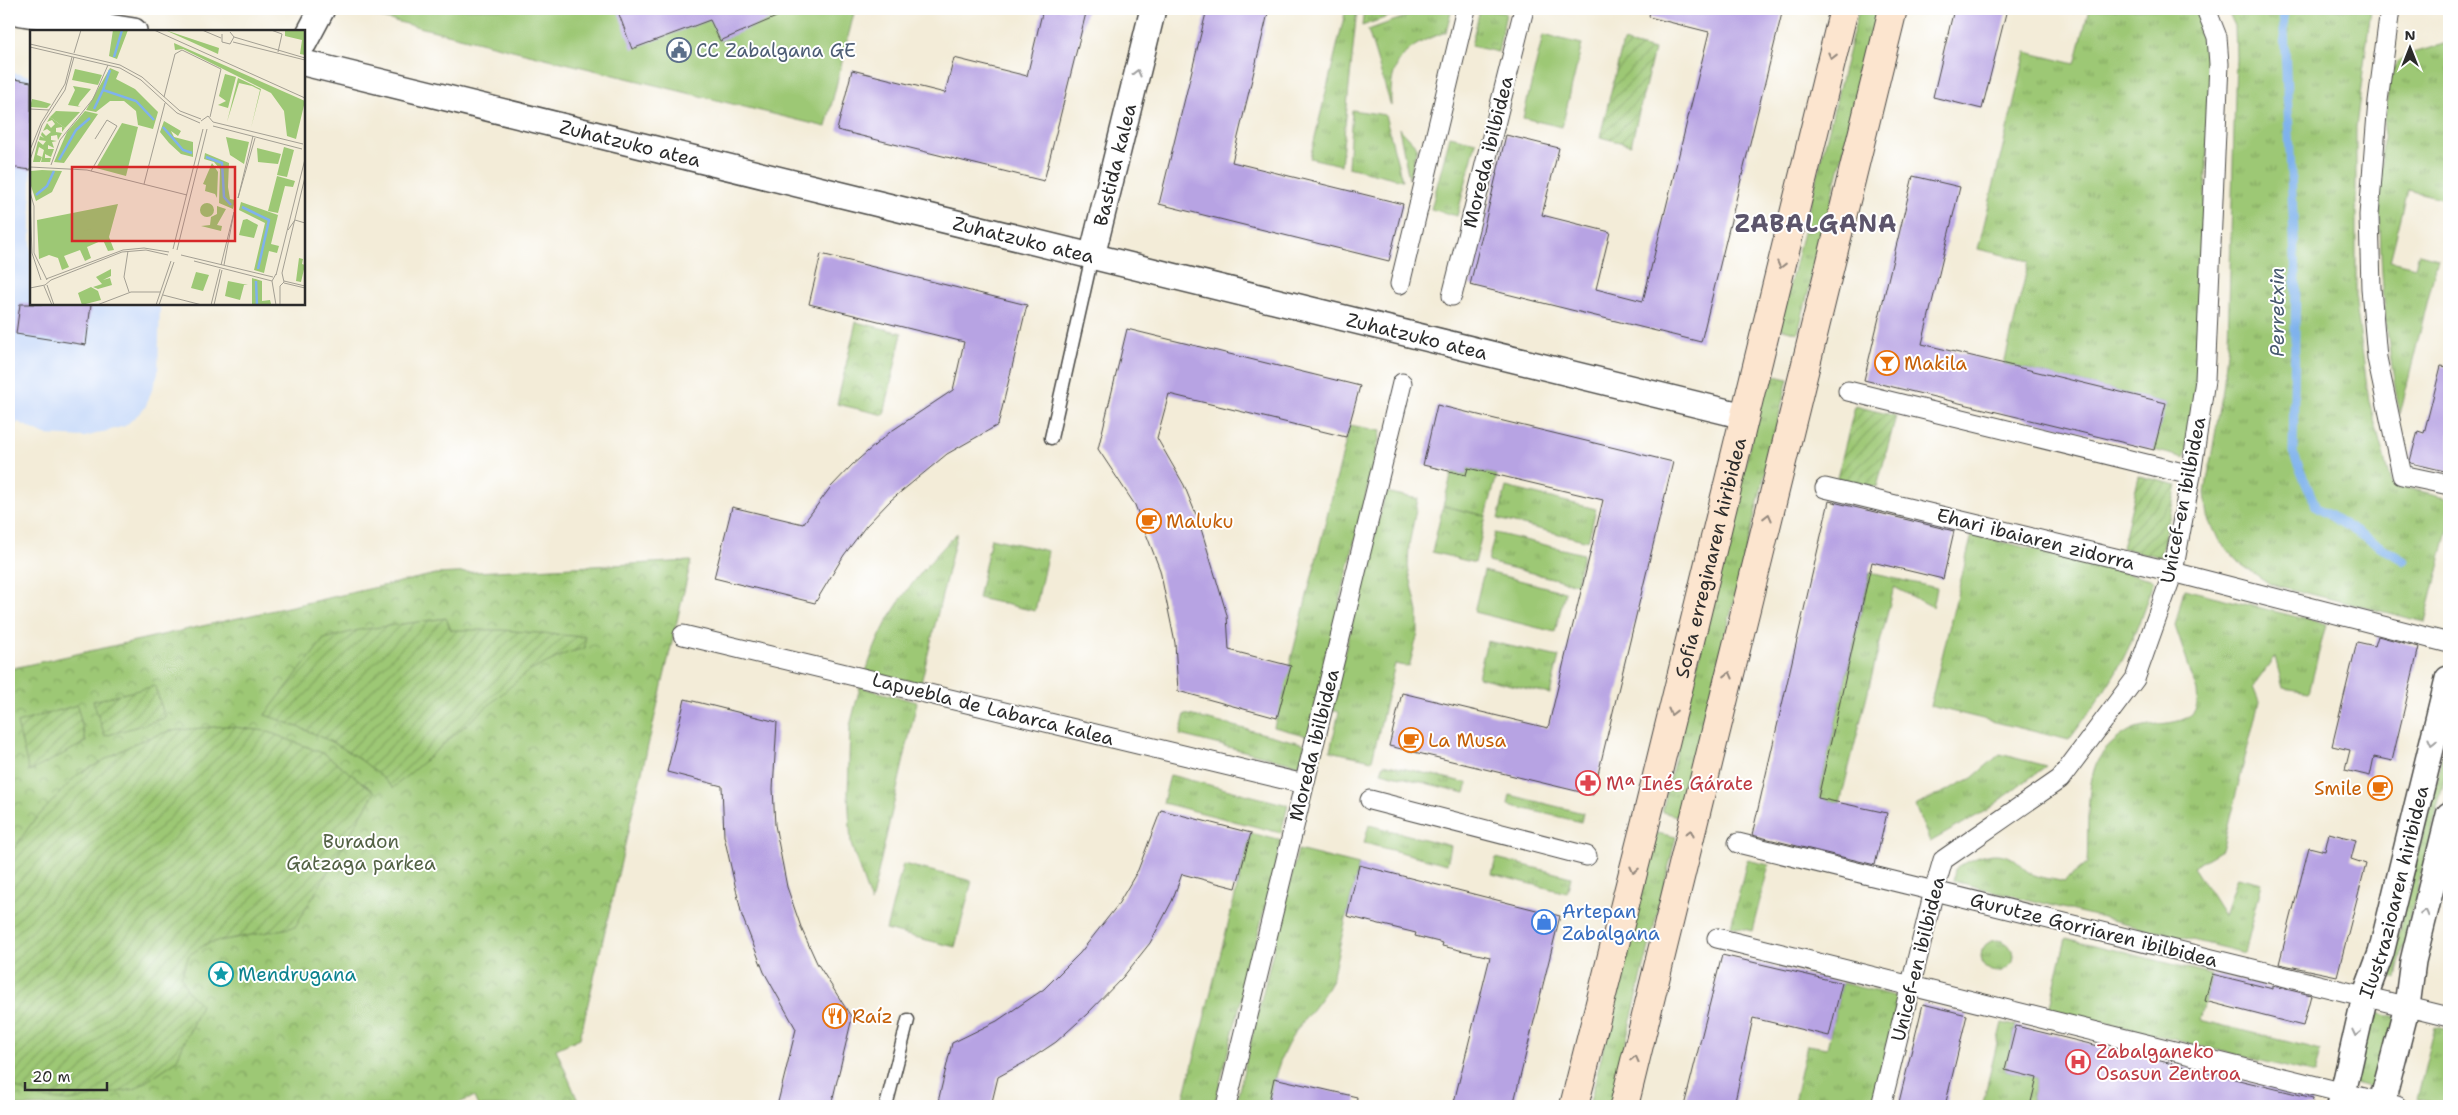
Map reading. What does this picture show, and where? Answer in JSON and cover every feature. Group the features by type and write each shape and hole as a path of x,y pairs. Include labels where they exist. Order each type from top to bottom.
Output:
{"main road":[{"name":"Sofia erreginaren hiribidea","path":"1574,1106 1648,812 1844,9"},
{"path":"1624,1106 1893,9"}],"street":[{"path":"305,41 322,9"},
{"name":"Bastida kalea","path":"1092,256 1153,9"},
{"path":"1400,284 1466,9"},
{"name":"Moreda ibilbidea","path":"1452,296 1524,9"},
{"name":"Unicef-en ibilbidea","path":"1882,1106 1934,891 1944,860 2060,779 2135,678 2173,572 2191,475 2205,380 2219,64 2217,37 2206,9"},
{"path":"2390,9 2378,101 2369,215 2371,288 2377,358 2402,475 2449,485"},
{"path":"9,10 128,30"},
{"name":"Zuhatzuko atea","path":"305,63 1744,416"},
{"name":"Moreda ibilbidea","path":"1226,1106 1402,384"},
{"path":"1848,391 2191,475"},
{"name":"Ehari ibaiaren zidorra","path":"1825,488 2173,572 2449,643"},
{"name":"Lapuebla de Labarca kalea","path":"683,635 1304,784"},
{"name":"Ilustrazioaren hiribidea","path":"2341,1099 2365,996 2381,953 2449,680"},
{"path":"1370,800 1587,856"},
{"name":"Ilustrazioaren hiribidea","path":"2387,1105 2407,1006 2413,961 2449,815"},
{"name":"Gurutze Gorriaren ibilbidea","path":"1738,843 2449,1017"},
{"path":"1717,938 1911,985 2341,1099 2387,1105"}],"lane":[{"name":"Bastida kalea","path":"1050,438 1092,256"},
{"path":"886,1106 908,1020"}],"shaded area":[{"path":"9,72 30,76 30,305 160,305 158,374 145,408 125,426 85,437 45,435 18,422 9,432"}],"green space":[{"name":"CC Zabalgana GE","path":"374,9 855,9 826,127 370,15"},
{"path":"1346,9 1357,9 1341,165 1310,158"},
{"path":"1364,9 1410,9 1362,26"},
{"path":"1427,9 1452,9 1446,32 1419,43 1402,57 1393,77 1391,106 1368,30"},
{"path":"1480,9 1506,13 1498,52 1471,46"},
{"path":"1859,9 1879,9 1798,333 1779,328"},
{"path":"2089,9 2196,9 2205,31 2211,69 2195,399 2185,458 2154,450 2165,403 2004,364 2029,261 1978,249 2026,52 2075,64"},
{"path":"2227,9 2371,9 2356,127 2356,304 2369,401 2391,484 2449,498 2449,527 2425,622 2270,584 2242,565 2219,541 2208,517 2205,493 2223,389 2228,342 2236,57 2235,26"},
{"path":"1543,35 1582,44 1562,127 1523,118"},
{"path":"1623,42 1654,50 1631,145 1600,137"},
{"path":"2449,42 2449,177 2446,177 2441,198 2408,190 2390,261 2415,267 2419,253 2438,258 2400,414 2388,339 2381,262 2380,185 2389,82 2393,68 2404,57"},
{"path":"1352,110 1385,115 1402,180 1348,167"},
{"path":"1399,128 1417,147 1409,179"},
{"path":"1450,136 1476,142 1457,216 1431,209"},
{"path":"856,322 902,333 884,415 837,404"},
{"path":"1767,374 1788,379 1681,817 1662,812"},
{"path":"1855,406 1896,416 1877,487 1837,478"},
{"path":"1350,425 1381,431 1308,736 1274,727"},
{"path":"1468,468 1497,475 1486,516 1443,506 1452,472 1466,475"},
{"path":"2139,476 2177,485 2160,557 2122,548"},
{"path":"1506,487 1596,509 1588,541 1498,519"},
{"path":"1386,492 1418,499 1409,545 1408,567 1418,612 1418,633 1409,667 1395,664 1372,760 1330,751 1339,712 1330,709"},
{"path":"1443,506 1486,516 1475,563 1432,552"},
{"path":"957,533 921,683 866,672 882,631 903,596"},
{"path":"1495,533 1583,554 1576,584 1488,562"},
{"path":"1972,534 2154,580 2136,630 2123,659 2104,691 2069,740 1930,706"},
{"path":"991,538 1048,551 1035,611 978,598"},
{"name":"Buradon Gatzaga parkea","path":"691,561 580,1038 556,1049 580,1106 478,1106 474,1097 450,1106 9,1106 9,669 436,574"},
{"path":"1484,571 1565,592 1555,632 1474,612"},
{"path":"1870,573 1937,588 1933,607 1894,587 1840,803 1818,798"},
{"path":"2184,589 2326,624 2309,692 2283,688 2275,657 2253,687 2259,702 2222,850 2193,867 2224,915 2237,877 2262,883 2245,953 1953,881 1955,869 1975,858 1990,854 2004,855 2014,859 2034,875 2064,882 2087,863 2088,806 2092,776 2102,754 2115,740 2127,732 2141,727 2185,719 2193,713 2197,704 2197,691 2175,626"},
{"path":"446,618 451,630 502,630 585,637 585,648 567,653 526,673 393,788 364,762 334,743 265,715 324,639 359,630"},
{"path":"1487,641 1559,657 1550,694 1478,677"},
{"path":"155,686 165,718 105,736 93,701"},
{"path":"860,687 917,702 871,903 851,844 848,794 850,726"},
{"path":"77,705 86,742 29,772 17,723"},
{"path":"1185,714 1305,744 1300,765 1180,735"},
{"path":"225,726 266,731 325,754 375,792 295,927 208,943 189,955 181,976 188,992 201,1005 176,1061 135,1089 69,1101 35,1097 9,1084 9,856 31,824 77,775 135,743 169,731"},
{"path":"2449,729 2449,760 2396,977 2388,975"},
{"path":"2000,754 2046,766 1987,810 1930,842 1915,806 1972,778"},
{"path":"1384,764 1468,783 1465,793 1381,772"},
{"path":"1170,775 1288,805 1281,833 1163,803"},
{"path":"1510,795 1583,813 1581,822 1508,805"},
{"path":"1369,825 1451,846 1447,864 1364,843"},
{"path":"1251,833 1282,841 1214,1106 1182,1106"},
{"path":"1657,833 1676,837 1610,1106 1589,1106"},
{"path":"1298,850 1359,865 1331,982 1287,1045 1277,1070 1268,1106 1235,1106"},
{"path":"1496,858 1571,877 1567,893 1492,874"},
{"path":"1747,860 1769,865 1752,931 1731,926"},
{"path":"903,864 972,881 955,947 886,930"},
{"path":"2066,938 2212,974 2200,1020 2321,1050 2315,1074 2049,1009"},
{"path":"1997,940 2008,945 2013,956 2008,967 1997,972 1986,967 1981,956 1986,945"},
{"path":"1842,983 1899,997 1872,1106 1793,1106 1807,1045 1827,1048"},
{"path":"2369,1011 2397,1018 2379,1089 2351,1082"},
{"path":"2002,1023 2016,1026 2005,1070 2037,1078 2030,1106 1982,1106"},
{"path":"2435,1027 2449,1030 2449,1106 2417,1099"}],"building":[{"path":"617,9 795,9 720,41 710,20 632,49"},
{"path":"1043,9 1087,9 1044,181 837,130 852,70 945,93 954,58 1027,76"},
{"path":"1207,9 1269,9 1232,162 1403,204 1389,261 1159,204"},
{"path":"1650,9 1783,9 1701,342 1470,285 1506,135 1559,148 1542,215 1610,232 1596,289 1643,301 1709,32 1649,17"},
{"path":"1954,9 2007,9 1982,109 1933,97"},
{"path":"9,78 30,82 30,170 9,167"},
{"path":"1913,176 1960,187 1922,344 2166,403 2154,450 1864,380"},
{"path":"821,254 1027,305 998,425 947,454 891,500 866,526 844,555 815,603 714,578 732,507 803,524 830,488 852,465 890,432 953,390 964,342 809,304"},
{"path":"20,304 91,305 86,345 16,334"},
{"path":"1127,329 1360,386 1346,437 1169,394 1157,438 1184,485 1199,522 1227,615 1229,650 1291,666 1277,718 1178,691 1175,643 1160,570 1135,505 1098,449"},
{"path":"2441,366 2449,367 2449,472 2411,463 2410,461 2418,431 2424,433"},
{"path":"1437,405 1673,462 1593,795 1389,746 1402,693 1548,728 1603,500 1468,468 1466,475 1423,465"},
{"path":"1829,501 1954,531 1943,579 1872,562 1818,798 1887,813 1875,865 1752,835"},
{"path":"2378,636 2419,647 2392,761 2374,757 2370,776 2345,770 2350,750 2332,746 2357,642 2375,646"},
{"path":"685,699 777,722 773,789 775,825 787,887 802,930 817,963 852,1018 831,1106 777,1106 796,1029 764,972 742,916 724,836 722,786 667,772"},
{"path":"1161,810 1251,833 1236,888 1182,874 1172,901 1150,943 1123,977 1056,1042 998,1077 991,1106 937,1106 952,1043 997,1021 1044,989 1080,953 1117,906 1138,870"},
{"path":"2329,833 2356,840 2351,859 2366,864 2337,976 2279,964 2309,847 2325,851"},
{"path":"1359,865 1560,916 1513,1106 1453,1106 1490,957 1442,946 1443,943 1415,936 1416,933 1347,916"},
{"path":"1722,955 1842,983 1829,1036 1753,1018 1734,1106 1684,1106"},
{"path":"2212,974 2273,989 2273,986 2311,995 2303,1026 2205,1001"},
{"path":"1923,1004 1967,1015 1945,1106 1898,1106"},
{"name":"Zabalganeko Osasun Zentroa","path":"2016,1026 2313,1098 2312,1106 2030,1106 2037,1078 2005,1070"},
{"path":"1274,1078 1357,1097 1356,1106 1268,1106"}],"waterway":[{"name":"Perretxin","path":"2283,9 2296,276 2293,453 2316,507 2404,561"}],"place":[{"name":"CC Zabalgana GE","path":"679,50"},
{"name":"Makila","path":"1887,363"},
{"name":"Maluku","path":"1149,521"},
{"name":"La Musa","path":"1411,740"},
{"name":"Mª Inés Gárate","path":"1588,783"},
{"name":"Smile","path":"2380,788"},
{"name":"Artepan Zabalgana","path":"1544,922"},
{"name":"Mendrugana","path":"221,974"},
{"name":"Raíz","path":"835,1016"},
{"name":"Zabalganeko Osasun Zentroa","path":"2078,1062"}],"district":[{"name":"ZABALGANA","path":"1816,224"}]}
